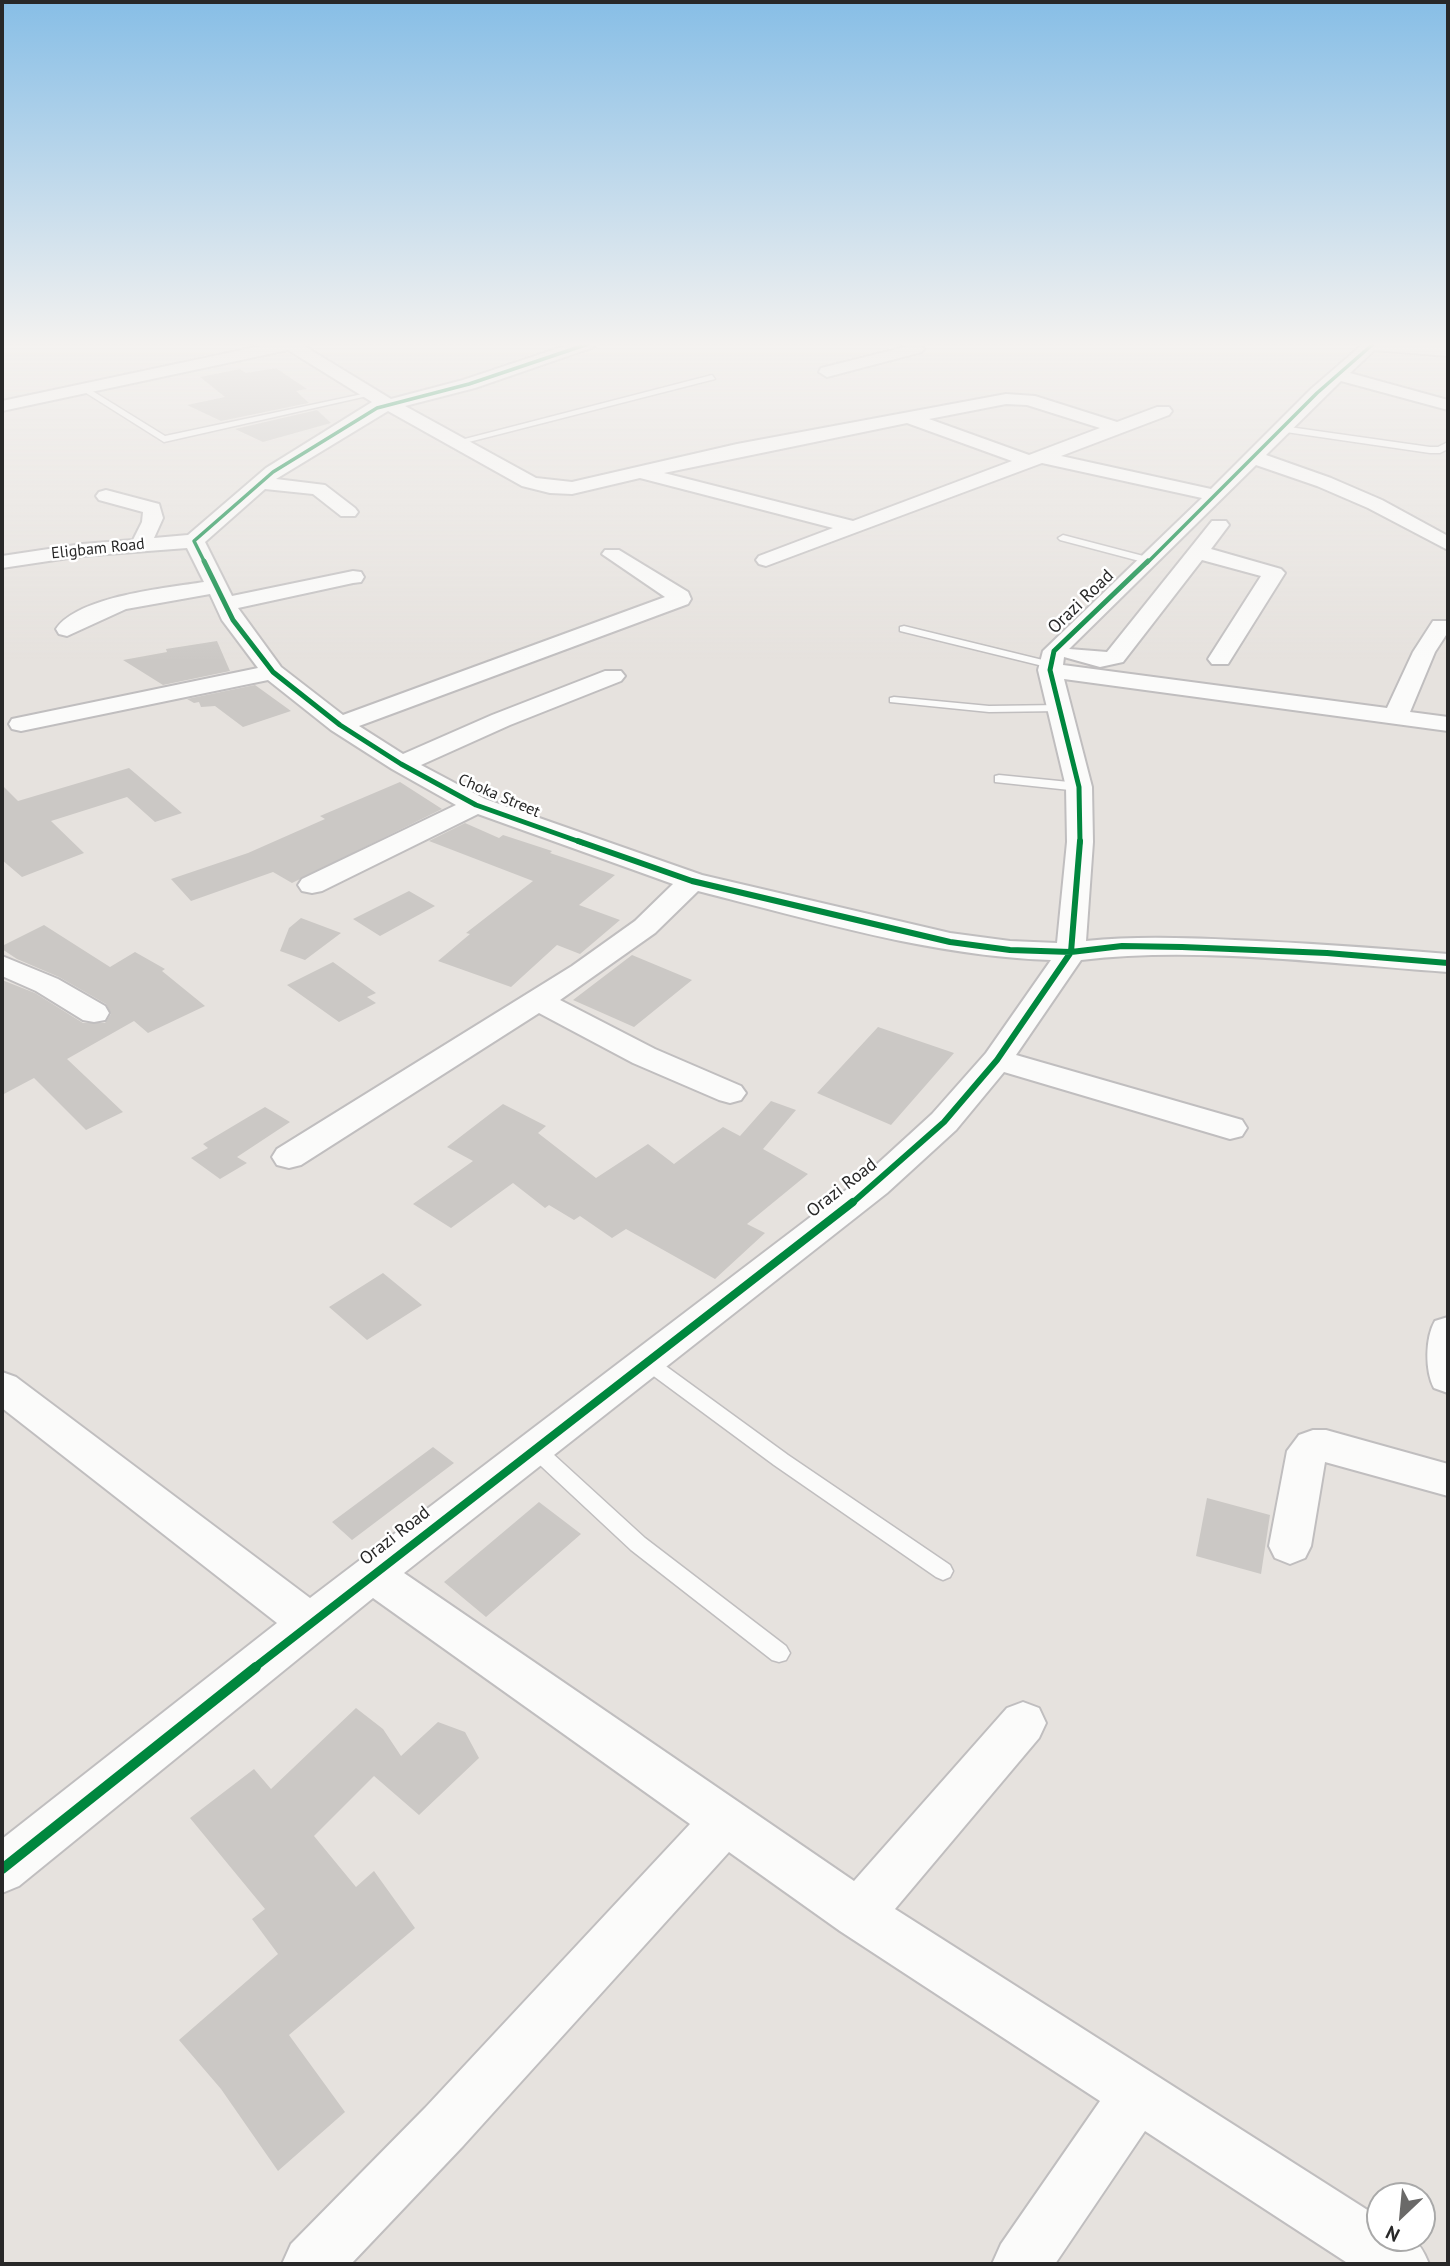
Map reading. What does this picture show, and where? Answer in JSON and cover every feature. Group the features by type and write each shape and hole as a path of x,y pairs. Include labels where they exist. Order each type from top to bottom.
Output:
{"street":[{"path":"194,541 260,483 308,450"},
{"path":"471,450 529,482 572,488 738,450"},
{"path":"1006,450 1217,510 1197,552 1115,657 1052,662"},
{"path":"766,560 1059,450"},
{"name":"Orazi Road","path":"2,1869 372,1574 875,1185 944,1122 997,1060 1071,952 1080,842 1079,787 1052,662 1147,560 1217,510 1252,457 1260,450"},
{"path":"1252,457 1324,482 1375,504 1448,544"},
{"path":"641,473 854,527"},
{"path":"260,483 318,489 348,512"},
{"path":"106,496 152,508 155,516 140,544"},
{"name":"Eligbam Road","path":"2,562 140,544 194,541"},
{"name":"Choka Street","path":"194,541 220,596 273,672 340,725 401,764 476,805 692,881 950,942 1010,950 1071,952 1122,946 1182,947 1327,953 1448,964"},
{"path":"1197,552 1274,573 1220,659"},
{"path":"340,725 680,599 612,554"},
{"path":"66,629 84,615 104,607 220,596 353,577"},
{"path":"1396,716 1424,652 1441,626"},
{"path":"1052,662 1448,724"},
{"path":"21,724 214,682 273,672"},
{"path":"401,764 501,720 613,676"},
{"path":"312,885 476,805"},
{"path":"289,1157 537,1000 645,927 692,881"},
{"path":"2,965 47,985 93,1013"},
{"path":"537,1000 644,1056 730,1093"},
{"path":"997,1060 1230,1128"},
{"path":"1448,1331 1448,1378"},
{"path":"2,1387 311,1624"},
{"path":"1290,1546 1307,1451 1313,1446 1326,1446 1448,1480"},
{"path":"372,1574 858,1913 1400,2264"},
{"path":"858,1913 1023,1723"},
{"path":"311,2264 444,2127 725,1821"},
{"path":"1021,2264 1137,2095"}],"lane":[{"path":"1063,538 1147,560"},
{"path":"904,629 1052,662"},
{"path":"894,700 989,709 1060,708"},
{"path":"999,779 1079,787"},
{"path":"646,1361 770,1452 943,1571"},
{"path":"534,1448 638,1544 779,1653"}],"building":[{"path":"217,641 230,671 163,685 123,660 167,652 166,649"},
{"path":"255,685 291,711 243,727 215,706 201,707 199,702 194,703 187,699"},
{"path":"129,768 182,813 155,822 127,797 51,821 84,853 22,877 2,860 2,785 18,801"},
{"path":"400,782 442,809 292,883 273,872 191,901 171,879 248,853 325,819 320,816"},
{"path":"465,823 499,838 503,835 615,875 579,905 620,920 580,954 557,945 511,987 438,961 470,934 466,933 533,881 429,841"},
{"path":"409,891 435,906 380,936 353,919"},
{"path":"301,918 341,933 305,960 280,951 289,928"},
{"path":"44,925 110,967 135,952 165,969 162,971 205,1006 148,1033 134,1021 67,1059 123,1112 86,1130 34,1078 2,1095 2,980 35,993 83,1023 105,1023 111,1014 106,1004 2,949 2,946"},
{"path":"632,955 692,980 634,1027 573,1000"},
{"path":"333,962 376,993 367,997 376,1003 339,1022 287,985"},
{"path":"878,1027 954,1053 891,1125 817,1093"},
{"path":"771,1101 796,1110 763,1149 808,1174 747,1224 765,1233 715,1279 626,1229 612,1238 580,1216 574,1220 549,1205 545,1208 513,1183 451,1228 413,1204 473,1161 447,1147 503,1104 546,1126 538,1133 596,1178 648,1144 674,1164 723,1127 740,1136"},
{"path":"265,1107 290,1122 237,1157 247,1163 220,1179 191,1158 208,1148 203,1144"},
{"path":"383,1273 422,1305 367,1340 329,1307"},
{"path":"433,1447 454,1463 352,1540 332,1522"},
{"path":"1207,1498 1270,1515 1261,1574 1196,1556"},
{"path":"539,1502 581,1534 486,1617 444,1582"},
{"path":"356,1708 383,1729 401,1756 438,1722 465,1732 479,1758 419,1815 374,1776 314,1836 356,1887 374,1871 415,1928 289,2035 345,2112 278,2171 221,2089 179,2040 278,1954 252,1919 265,1909 190,1818 254,1769 271,1789"}],"cycle path":[{"path":"309,450 273,472 194,541 233,620 273,672 340,725 401,764 476,805 692,881 950,942 1010,950 1071,952 1122,946 1182,947 1327,953 1448,963"},
{"path":"2,1869 372,1574 875,1185 944,1122 997,1060 1071,952 1080,842 1079,787 1050,670 1054,651 1261,450"}]}
